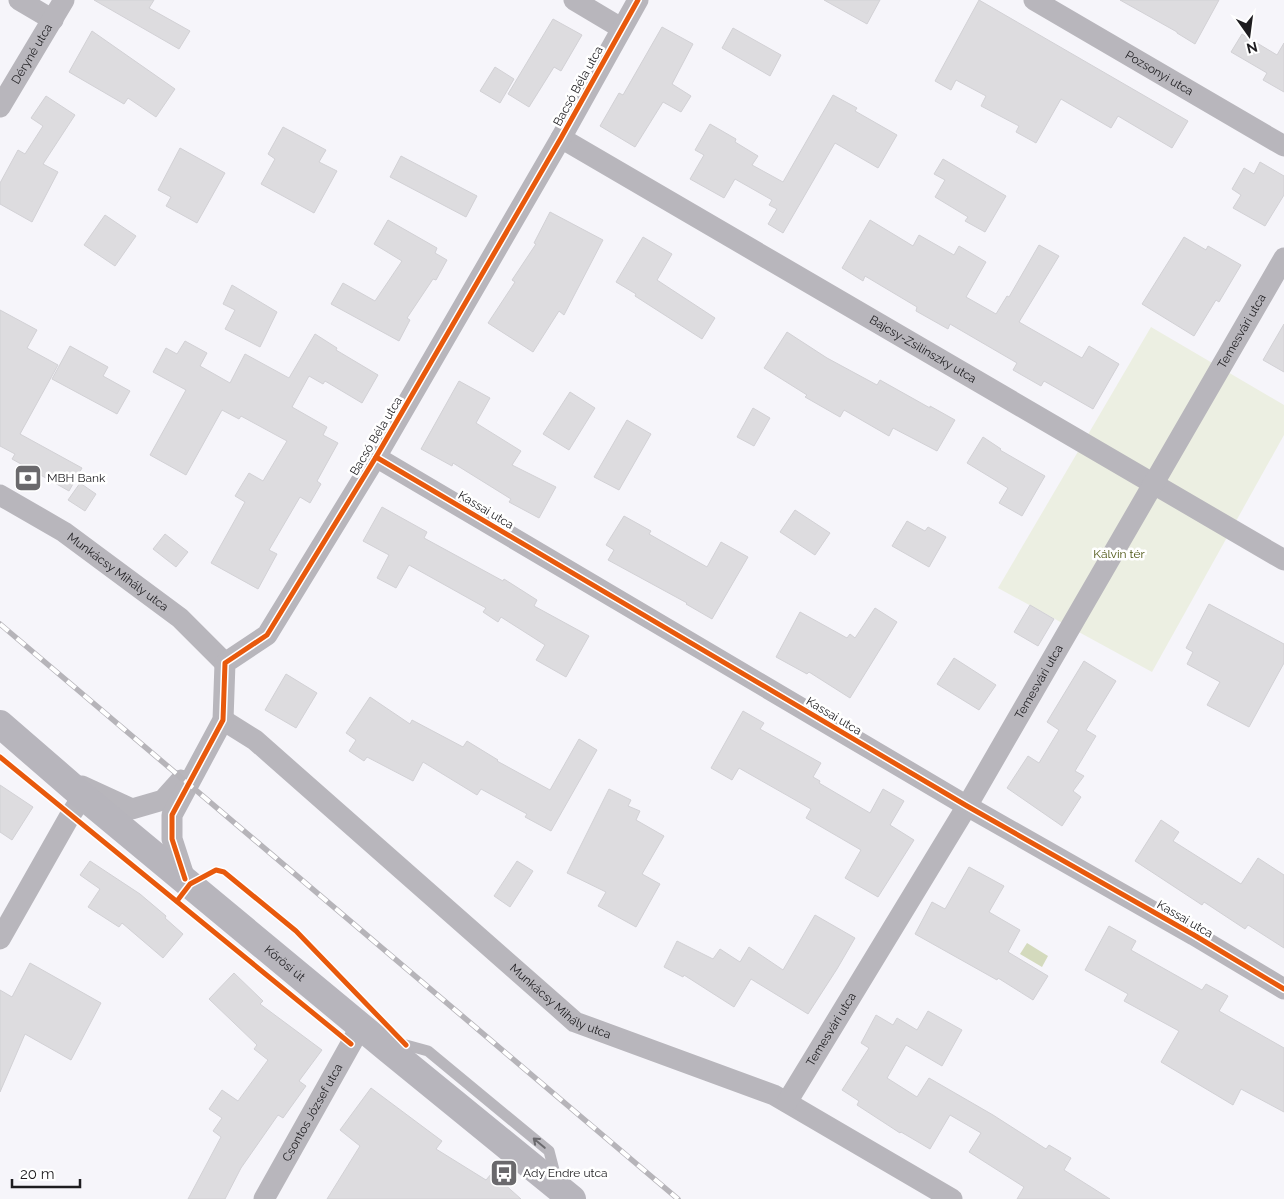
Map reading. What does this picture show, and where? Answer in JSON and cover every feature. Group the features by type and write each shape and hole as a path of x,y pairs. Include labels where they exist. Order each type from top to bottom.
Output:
{"main road":[{"name":"Kőrösi út","path":"0,724 56,774 565,1193"}],"street":[{"path":"19,0 53,20"},
{"name":"Déryné utca","path":"0,107 64,0"},
{"path":"574,0 621,28"},
{"name":"Bacsó Béla utca","path":"225,663 267,635 376,457 561,138 638,0"},
{"name":"Pozsonyi utca","path":"1034,0 1284,146"},
{"name":"Bajcsy-Zsilinszky utca","path":"561,138 1284,560"},
{"name":"Temesvári utca","path":"787,1102 967,806 1284,258"},
{"name":"Kassai utca","path":"376,457 967,806 1194,935 1284,989"},
{"name":"Munkácsy Mihály utca","path":"0,495 64,532 180,618 225,663"},
{"path":"185,879 172,839 172,815 222,720 225,663"},
{"name":"Munkácsy Mihály utca","path":"222,720 255,740 575,1022 774,1095 952,1199"},
{"path":"56,774 132,809 163,800 206,752"},
{"path":"0,939 83,796"},
{"name":"Csontos József utca","path":"264,1199 361,1026"}],"green space":[{"name":"Kálvin tér","path":"1151,327 1284,405 1284,435 1152,672 998,588"}],"shaded area":[{"path":"1027,943 1048,956 1042,967 1020,954"}],"building":[{"path":"94,0 154,0 149,8 190,31 179,49"},
{"path":"824,0 880,0 867,24"},
{"path":"979,0 1188,121 1172,148 1118,116 1111,128 1061,99 1036,143 1016,132 1019,126 981,106 986,96 956,80 951,90 935,81"},
{"path":"1120,0 1219,0 1195,44"},
{"path":"553,19 582,35 561,71 554,67 529,107 508,94"},
{"path":"662,27 693,44 672,84 691,96 681,112 663,102 635,147 600,126 619,93 623,95"},
{"path":"733,28 781,55 770,76 722,48"},
{"path":"92,31 175,89 156,117 128,98 124,104 69,72"},
{"path":"1242,34 1277,55 1284,43 1284,92 1263,80 1267,73 1231,52"},
{"path":"495,67 514,79 500,103 480,91"},
{"path":"833,95 857,108 855,111 897,135 878,168 835,143 783,233 768,224 777,209 769,205 772,200 735,179 724,198 690,179 704,155 695,150 710,124 736,139 735,142 758,156 752,165 783,182"},
{"path":"46,96 75,115 43,164 58,172 32,222 0,204 0,183 18,150 25,154 43,126 31,118"},
{"path":"283,127 326,150 319,162 337,171 314,213 261,184 275,159 268,154"},
{"path":"180,148 225,173 197,223 166,206 171,197 158,190"},
{"path":"401,156 477,196 466,217 390,177"},
{"path":"943,159 1006,196 985,232 965,221 968,217 935,197 945,180 934,174"},
{"path":"1260,162 1284,176 1284,195 1265,226 1233,208 1241,195 1232,189 1244,168 1254,174"},
{"path":"550,212 603,240 564,315 559,311 533,352 488,323 515,282 512,280 536,244 534,243"},
{"path":"105,215 136,236 115,266 84,245"},
{"path":"388,220 437,248 435,253 447,260 436,280 433,279 407,318 410,320 399,341 331,304 343,283 375,301 402,261 374,244"},
{"path":"870,220 913,246 919,235 954,255 959,246 986,262 966,297 996,314 1007,296 1009,297 1039,245 1059,256 1019,322 1082,358 1089,346 1119,364 1093,409 1044,381 1041,386 1013,370 1017,363 950,324 948,329 916,311 917,307 865,276 863,281 842,268"},
{"path":"643,237 672,254 657,280 715,318 702,339 616,282"},
{"path":"1184,237 1206,250 1208,246 1241,265 1219,302 1216,300 1194,336 1142,304"},
{"path":"232,285 277,312 260,347 225,329 235,310 223,304"},
{"path":"0,310 37,330 27,348 58,365 20,434 82,468 69,491 12,459 15,454 0,446"},
{"path":"1284,324 1284,372 1263,360"},
{"path":"787,332 827,358 877,385 880,380 955,420 937,451 893,428 889,436 844,410 840,417 805,397 807,395 764,368"},
{"path":"315,334 337,348 336,350 378,375 362,403 325,381 323,384 309,376 292,407 327,427 323,435 338,443 317,481 321,484 310,503 300,497 269,550 277,554 258,589 211,563 245,502 235,496 249,473 263,481 287,441 241,416 239,419 222,410 186,475 150,455 186,390 153,372 166,348 177,354 185,341 207,353 200,366 230,383 245,354 289,378"},
{"path":"70,346 108,367 103,376 130,391 117,414 52,379"},
{"path":"459,381 490,398 476,423 521,451 512,465 556,487 539,518 509,502 511,499 453,463 452,466 421,449"},
{"path":"570,392 595,408 569,450 543,434"},
{"path":"753,408 770,418 754,446 737,437"},
{"path":"627,420 651,434 619,490 594,477"},
{"path":"983,437 1000,450 1045,476 1022,516 999,503 1008,488 967,463"},
{"path":"80,483 96,494 85,511 68,500"},
{"path":"382,507 427,532 424,538 503,581 504,579 537,600 534,606 589,636 566,677 536,660 545,645 501,617 498,622 483,612 486,608 409,565 396,588 377,578 389,555 363,541"},
{"path":"795,510 830,533 815,555 780,532"},
{"path":"624,516 651,531 649,534 707,567 721,542 748,557 712,619 687,603 608,560 614,550 606,545"},
{"path":"907,521 925,531 928,527 946,537 929,567 892,546"},
{"path":"165,534 188,552 176,567 153,549"},
{"path":"1209,604 1284,644 1284,663 1249,727 1207,705 1220,682 1187,664 1193,652 1186,648"},
{"path":"1030,605 1054,619 1038,646 1014,632"},
{"path":"875,608 897,622 850,698 809,672 807,674 776,657 800,612 847,638 850,634 855,638"},
{"path":"954,658 996,685 979,710 937,684"},
{"path":"1084,661 1116,681 1086,730 1096,736 1075,771 1084,776 1073,791 1081,797 1062,826 1007,788 1028,756 1039,763 1059,730 1047,722"},
{"path":"286,674 317,693 296,728 265,710"},
{"path":"370,697 410,724 412,720 463,747 467,741 497,761 550,790 579,739 597,750 551,831 525,817 527,814 481,789 477,795 423,762 413,781 367,757 364,761 349,751 356,740 346,733"},
{"path":"743,711 764,723 760,729 821,763 813,777 820,781 819,783 870,813 883,789 904,801 890,825 914,840 878,897 845,878 861,850 806,818 811,809 739,768 732,780 711,768"},
{"path":"0,785 33,807 12,840 0,832"},
{"path":"609,789 631,800 628,806 640,811 636,820 664,836 642,874 660,884 636,927 598,906 606,892 567,873"},
{"path":"1161,820 1179,832 1173,841 1241,884 1258,858 1284,875 1284,948 1248,925 1245,929 1204,902 1202,905 1135,861"},
{"path":"90,861 140,894 166,916 165,918 183,934 163,958 122,923 119,927 88,907 100,889 80,875"},
{"path":"517,861 533,871 510,907 494,896"},
{"path":"969,867 1004,886 989,912 1020,930 1008,952 1048,976 1033,1000 998,978 997,980 915,934 932,902 945,909"},
{"path":"815,915 855,938 808,1014 751,979 734,1007 684,975 683,977 664,967 677,941 713,959 720,949 740,962 749,947 783,970"},
{"path":"1109,926 1136,941 1131,950 1202,990 1206,984 1228,996 1219,1011 1284,1048 1284,1112 1241,1089 1233,1105 1161,1062 1179,1031 1124,1001 1128,994 1085,970"},
{"path":"30,963 101,1003 71,1060 25,1034 0,1092 0,990 12,997"},
{"path":"234,973 263,1001 260,1004 322,1050 299,1081 306,1086 283,1118 278,1115 241,1168 225,1199 188,1199 221,1137 213,1131 222,1118 209,1109 222,1090 238,1101 268,1060 254,1049 257,1045 209,999"},
{"path":"928,1011 962,1030 942,1066 906,1045 887,1078 917,1097 929,1078 993,1115 1046,1149 1049,1145 1071,1158 1064,1170 1110,1199 1017,1199 1024,1187 969,1152 981,1133 950,1115 930,1149 900,1133 857,1105 859,1101 842,1090 869,1048 861,1043 876,1015 893,1025 897,1018 917,1030"},
{"path":"371,1088 442,1141 436,1149 486,1180 492,1173 521,1199 327,1199 360,1146 340,1130"}],"railway":[{"path":"0,624 678,1199"}],"cycle path":[{"path":"185,879 172,839 172,815 223,720 225,663 267,635 376,457 561,138 638,0"},
{"path":"376,457 967,806 1194,935 1284,989"},
{"path":"0,757 351,1044"},
{"path":"177,901 190,884 216,870 224,872 296,931 406,1045"}],"place":[{"name":"MBH Bank","path":"28,478"},
{"name":"Ady Endre utca","path":"504,1173"}]}
